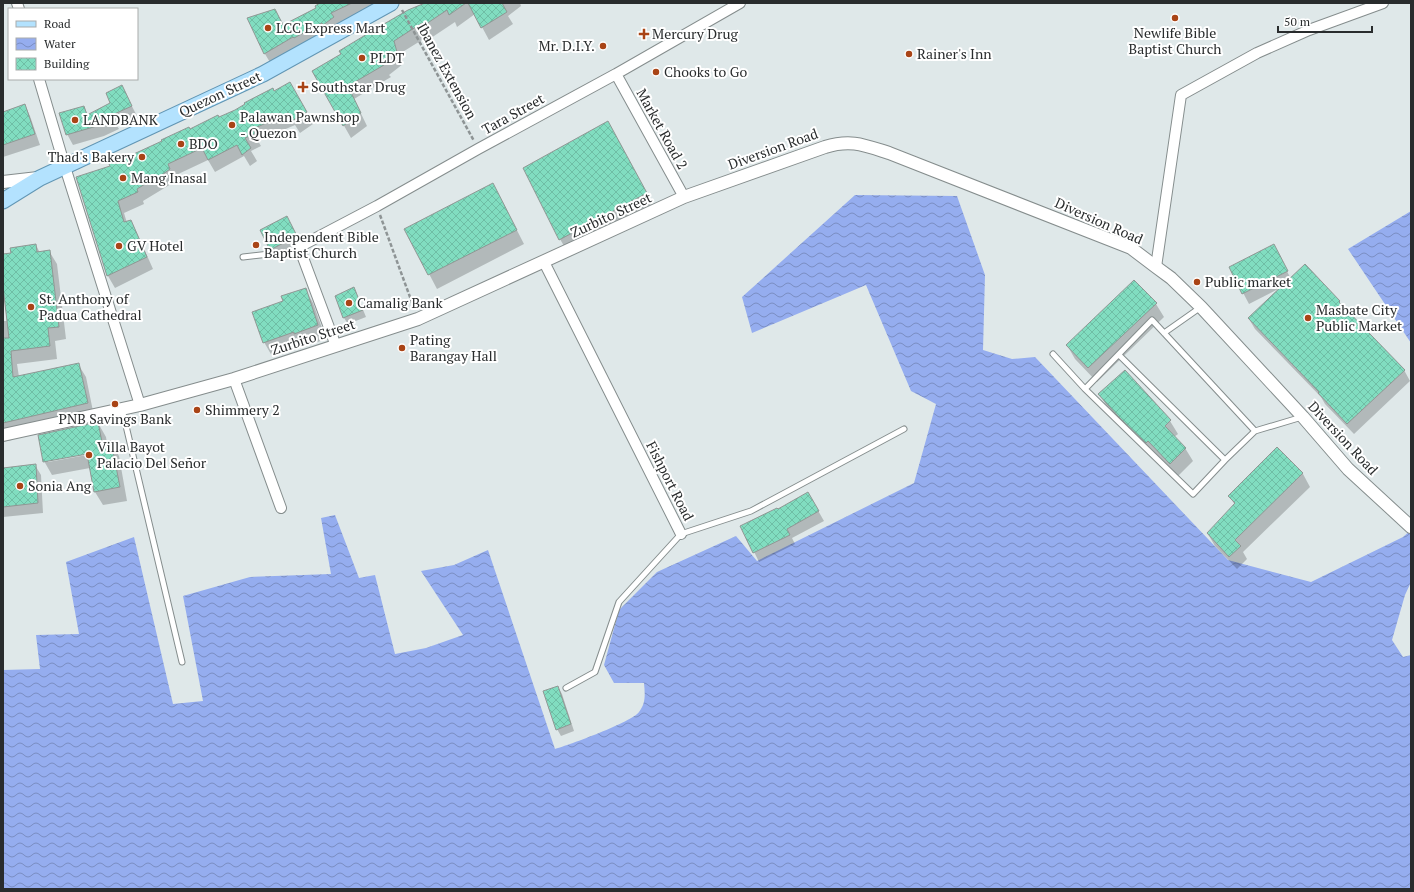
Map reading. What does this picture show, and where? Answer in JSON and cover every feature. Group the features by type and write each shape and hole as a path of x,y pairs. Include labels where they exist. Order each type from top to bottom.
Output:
{"main road":[{"name":"Quezon Street","path":"3,201 40,178 263,74 396,6"}],"street":[{"name":"Tara Street","path":"300,250 478,149 616,74 740,3"},
{"path":"1156,267 1181,95 1257,53 1309,30 1383,3"},
{"name":"Market Road 2","path":"616,74 684,197"},
{"path":"39,80 140,405"},
{"name":"Diversion Road","path":"684,197 825,147 842,142 851,142 888,153 1131,248 1171,278 1201,306 1303,416 1348,469 1411,527"},
{"path":"3,182 40,178"},
{"name":"Zurbito Street","path":"3,435 140,405 234,379 418,319 684,197"},
{"path":"300,250 336,346"},
{"name":"Fishport Road","path":"544,262 681,534"},
{"path":"234,379 281,508"}],"lane":[{"path":"243,257 300,250"},
{"path":"1164,333 1201,306"},
{"path":"1085,389 1152,320 1254,431"},
{"path":"1053,354 1085,389 1193,494 1254,431 1303,416"},
{"path":"1119,354 1225,460"},
{"path":"122,409 182,662"},
{"path":"681,534 751,511 904,429"},
{"name":"Fishport Road","path":"566,688 595,672 619,602 681,534"}],"path":[{"name":"Ibanez Extension","path":"396,6 478,149"},
{"path":"377,206 418,319"}],"water":[{"path":"855,195 957,196 985,275 983,350 1012,359 1035,357 1228,560 1311,582 1403,537 1411,530 1411,582 1405,595 1392,640 1403,657 1411,655 1411,889 3,889 3,670 40,669 36,635 79,634 66,562 134,537 173,704 203,701 183,596 250,577 331,574 321,518 335,515 359,578 375,575 395,654 426,648 463,635 421,571 454,565 488,550 555,749 600,733 625,721 639,712 644,702 644,683 614,683 604,665 619,610 657,572 736,536 757,561 914,483 936,404 911,391 866,285 752,333 742,297"},
{"path":"1411,211 1411,343 1348,249"}],"building":[{"path":"320,3 352,3 331,13 334,17 323,25 322,23 294,38 293,37 264,54 247,18 275,9 283,25 316,8 315,6"},
{"path":"425,3 466,3 449,15 447,10 423,26 422,23 394,41 397,52 383,62 384,65 348,86 361,113 343,126 312,71 341,54 339,51 372,31 408,10"},
{"path":"468,3 502,3 507,12 481,28"},
{"path":"290,82 307,112 292,121 288,113 253,129 255,134 245,138 251,148 242,155 237,145 208,160 202,148 168,164 170,169 137,189 138,192 118,201 124,222 131,220 147,257 107,276 76,177 110,166 109,164 124,156 125,158 189,127 190,129 218,115 219,117 235,110 245,104 244,103 273,88 274,91"},
{"path":"122,85 132,106 112,115 114,118 97,126 66,135 59,113 84,106 87,115 110,103 106,93"},
{"path":"25,104 35,134 3,145 3,112"},
{"path":"608,121 647,193 559,240 523,168"},
{"path":"493,183 517,230 428,275 404,229"},
{"path":"287,216 297,236 270,250 260,230"},
{"path":"36,244 37,252 50,250 59,327 48,328 50,346 11,351 13,377 79,363 88,403 3,423 3,338 9,338 3,287 3,254 11,253 10,248"},
{"path":"1274,244 1288,271 1242,294 1229,267"},
{"path":"1305,264 1340,301 1339,302 1405,370 1347,424 1318,393 1319,392 1248,318"},
{"path":"1134,280 1157,303 1088,368 1066,345"},
{"name":"Camalig Bank","path":"354,287 363,310 343,318 335,296"},
{"path":"306,288 318,325 263,343 252,312 283,301 281,296"},
{"path":"1125,370 1171,420 1165,426 1186,448 1170,464 1148,441 1146,443 1119,417 1098,394"},
{"path":"98,422 102,442 111,441 120,487 94,492 87,454 43,462 38,435"},
{"path":"1277,447 1303,473 1235,540 1241,546 1229,557 1207,533 1235,503 1228,496"},
{"name":"Sonia Ang","path":"36,464 38,503 3,507 3,468"},
{"path":"808,492 819,511 787,529 790,535 753,553 740,526 777,508 778,509"},
{"path":"558,686 571,724 556,730 543,691"}],"place":[{"name":"Newlife Bible Baptist Church","path":"1175,18"},
{"name":"LCC Express Mart","path":"268,28"},
{"name":"Mercury Drug","path":"644,34"},
{"name":"Mr. D.I.Y.","path":"603,46"},
{"name":"Rainer's Inn","path":"909,54"},
{"name":"PLDT","path":"362,58"},
{"name":"Chooks to Go","path":"656,72"},
{"name":"Southstar Drug","path":"303,87"},
{"name":"LANDBANK","path":"75,120"},
{"name":"Palawan Pawnshop - Quezon","path":"232,125"},
{"name":"BDO","path":"181,144"},
{"name":"Thad's Bakery","path":"142,157"},
{"name":"Mang Inasal","path":"123,178"},
{"name":"Independent Bible Baptist Church","path":"256,245"},
{"name":"GV Hotel","path":"119,246"},
{"name":"Public market","path":"1197,282"},
{"name":"Camalig Bank","path":"349,303"},
{"name":"St. Anthony of Padua Cathedral","path":"31,307"},
{"name":"Masbate City Public Market","path":"1308,318"},
{"name":"Pating Barangay Hall","path":"402,348"},
{"name":"PNB Savings Bank","path":"115,404"},
{"name":"Shimmery 2","path":"197,410"},
{"name":"Villa Bayot Palacio Del Señor","path":"89,455"},
{"name":"Sonia Ang","path":"20,486"}]}
